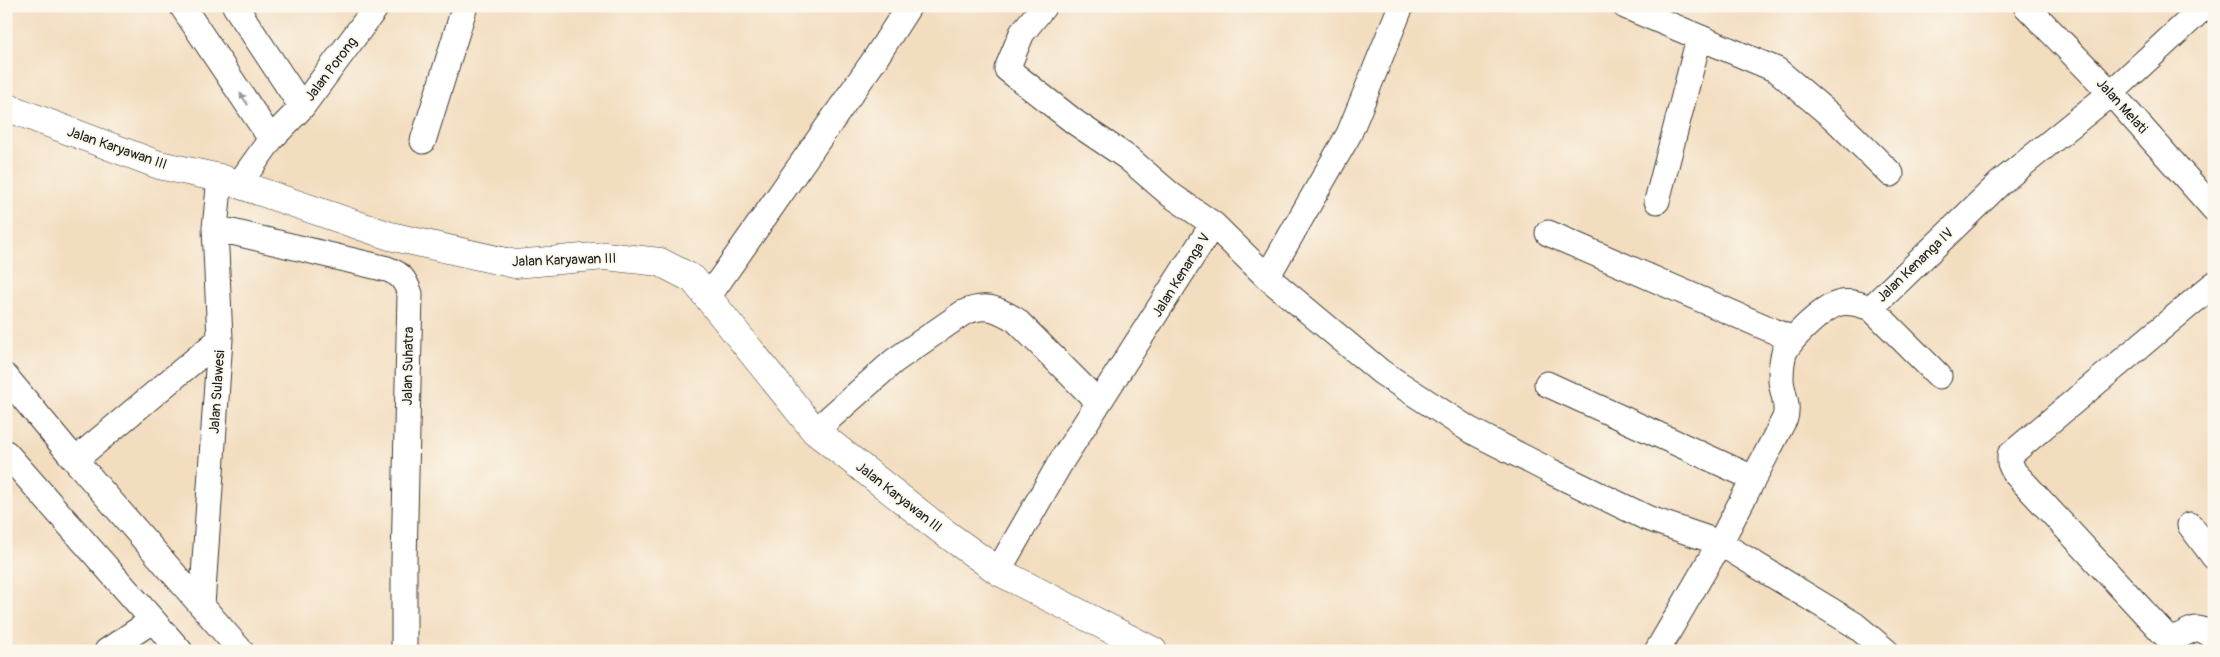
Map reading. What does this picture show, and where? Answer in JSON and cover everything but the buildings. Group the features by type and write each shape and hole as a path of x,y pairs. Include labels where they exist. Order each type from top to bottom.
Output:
{"street":[{"path":"182,6 271,139"},
{"path":"235,6 302,108"},
{"name":"Jalan Porong","path":"229,181 302,108 377,6"},
{"path":"423,140 465,6"},
{"path":"708,297 909,6"},
{"path":"1044,6 1022,33 1007,69 1076,124 1128,158 1171,195 1214,224"},
{"path":"1268,277 1349,134 1401,6"},
{"path":"1624,6 1777,70 1836,120 1892,174"},
{"name":"Jalan Melati","path":"2026,6 2111,93 2214,209"},
{"name":"Jalan Kenanga IV","path":"1657,651 1720,543 1785,418 1787,404 1781,380 1784,354 1792,339 1816,317 1840,303 1851,303 1871,308 2000,183 2111,93 2205,6"},
{"path":"1657,201 1699,38"},
{"name":"Jalan Karyawan III","path":"6,107 159,165 229,181 390,236 516,264 605,256 660,262 693,280 815,431 941,530 998,571 1153,651"},
{"name":"Jalan Sulawesi","path":"202,605 220,339 215,228 229,181"},
{"name":"Jalan Kenanga V","path":"998,571 1098,402 1214,224 1268,277 1381,372 1470,430 1647,518 1720,543 1855,625 1886,651"},
{"name":"Jalan Suhatra","path":"215,228 387,269 398,273 405,280 410,294 404,651"},
{"path":"1548,233 1792,339"},
{"path":"2214,284 2010,455 2010,463 2014,472 2166,636 2172,638 2199,628 2205,630 2214,638"},
{"path":"815,431 894,361 963,313 975,308 985,307 1000,310 1016,320 1098,402"},
{"path":"1871,308 1939,376"},
{"path":"75,460 220,339"},
{"path":"6,377 75,460 241,651"},
{"path":"1547,384 1753,478"},
{"path":"6,454 180,651"},
{"path":"2190,525 2214,557"},
{"path":"107,651 153,620"}]}
